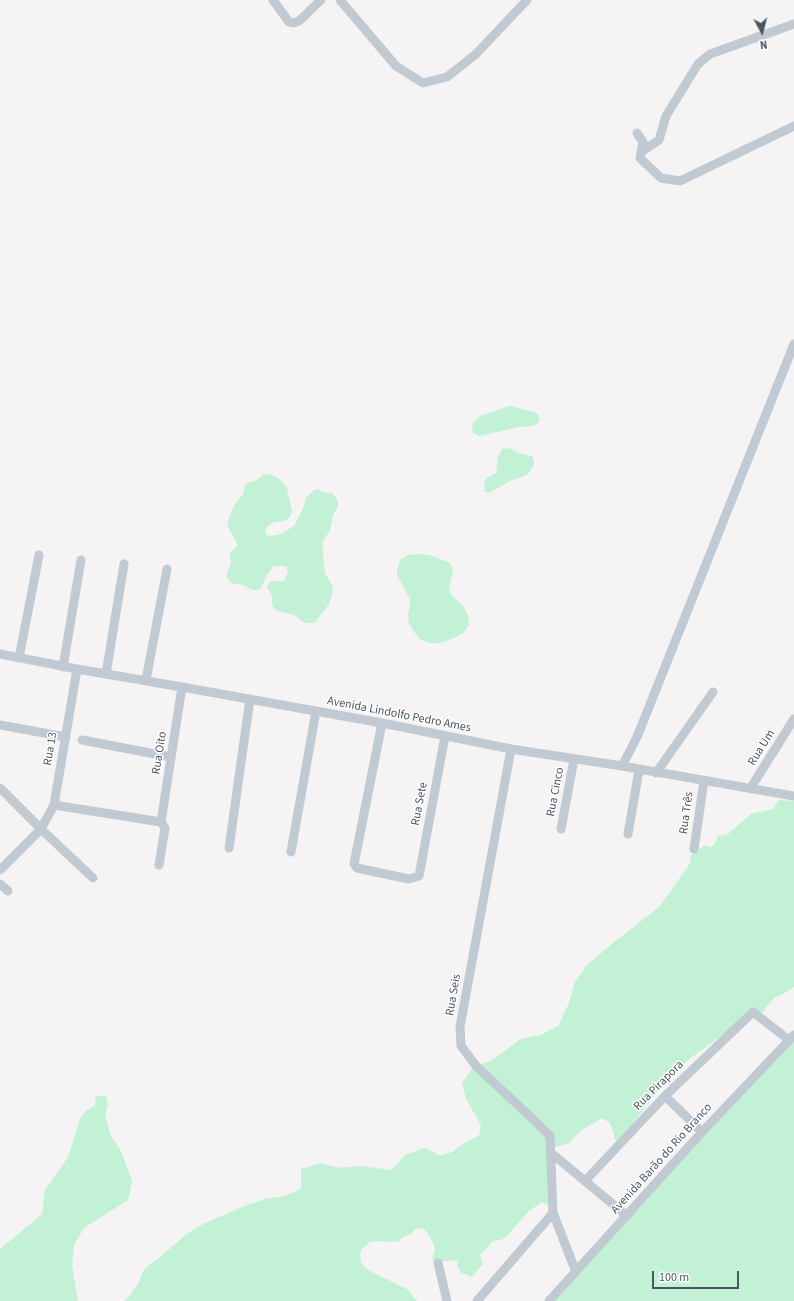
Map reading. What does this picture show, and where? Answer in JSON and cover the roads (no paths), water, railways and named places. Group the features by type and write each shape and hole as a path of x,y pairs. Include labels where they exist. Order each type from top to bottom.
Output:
{"street":[{"path":"273,0 290,22 293,23 299,21 321,0"},
{"path":"340,0 396,66 423,82 447,77 476,54 527,0"},
{"path":"641,152 659,140 666,116 698,64 710,54 794,24"},
{"path":"637,133 643,142 640,158 661,178 680,181 794,126"},
{"path":"622,766 637,737 794,344"},
{"path":"19,658 39,555"},
{"path":"63,667 81,560"},
{"path":"106,674 124,564"},
{"path":"146,680 167,569"},
{"name":"Avenida Lindolfo Pedro Ames","path":"0,654 76,670 182,686 382,723 511,749 622,766 794,796"},
{"name":"Rua 13","path":"0,870 45,823 54,805 76,670"},
{"name":"Rua Oito","path":"159,866 165,828 161,822 182,686"},
{"path":"656,773 713,692"},
{"path":"229,848 250,699"},
{"path":"291,852 316,711"},
{"name":"Rua Um","path":"750,789 794,718"},
{"name":"Rua Sete","path":"382,723 354,864 357,868 409,879 419,876 445,736"},
{"path":"0,726 66,737"},
{"path":"82,740 171,757"},
{"name":"Rua Seis","path":"511,749 460,1027 460,1046 477,1068 535,1120 550,1136 553,1213 576,1272"},
{"name":"Rua Cinco","path":"561,828 574,759"},
{"path":"628,834 639,770"},
{"name":"Rua Três","path":"694,849 704,781"},
{"path":"0,788 40,829 93,878"},
{"path":"54,805 161,822"},
{"path":"0,884 8,891"},
{"name":"Rua Pirapora","path":"585,1181 665,1096 753,1012 791,1038"},
{"name":"Avenida Barão do Rio Branco","path":"549,1301 702,1132 791,1038"},
{"path":"665,1096 702,1132"},
{"path":"550,1152 627,1216"},
{"path":"477,1301 553,1213"},
{"path":"438,1263 447,1301"}]}
